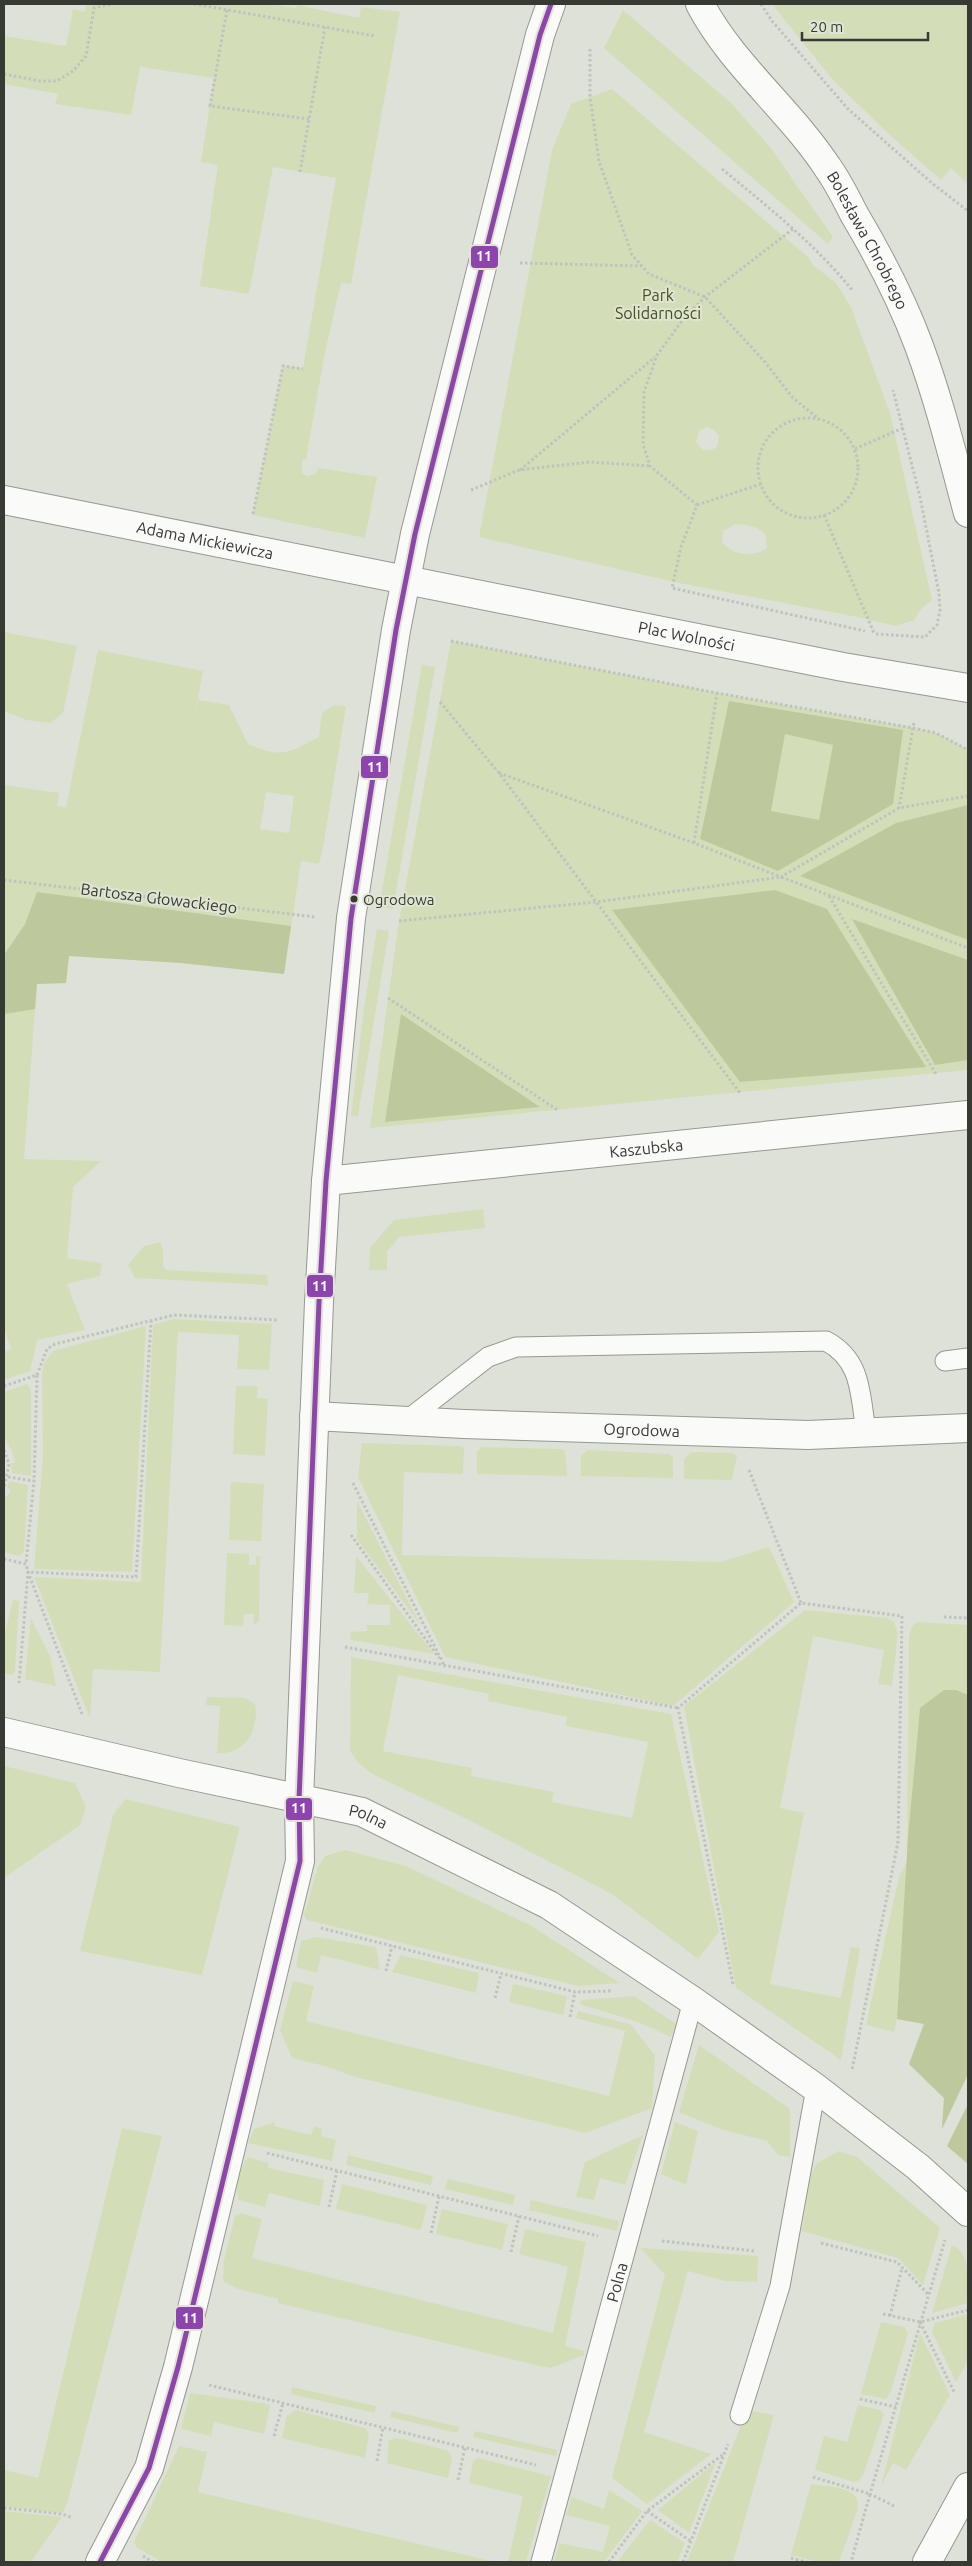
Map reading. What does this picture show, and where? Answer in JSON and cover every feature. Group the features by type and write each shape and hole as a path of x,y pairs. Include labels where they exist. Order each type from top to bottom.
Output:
{"street":[{"path":"100,2562 149,2468 178,2367 300,1860 299,1800 314,1416 326,1181 351,918 406,580 429,477 542,28 551,4"},
{"name":"Bolesława Chrobrego","path":"700,4 734,54 828,167 874,248 900,299 919,345 940,410 968,513"},
{"name":"Adama Mickiewicza","path":"4,500 406,580"},
{"name":"Plac Wolności","path":"406,580 894,677 968,688"},
{"name":"Kaszubska","path":"326,1181 968,1115"},
{"name":"Ogrodowa","path":"314,1416 808,1435 968,1428"},
{"name":"Polna","path":"4,1732 299,1800 362,1812 549,1905 693,2001 816,2088 918,2167 968,2212"},
{"path":"927,2562 968,2487"}],"lane":[{"path":"406,1421 488,1357 516,1347 826,1341 840,1349 852,1363 866,1432"},
{"path":"945,1361 968,1358"},
{"name":"Polna","path":"541,2562 693,2001"},
{"path":"740,2415 780,2286 816,2088"}],"path":[{"path":"4,74 40,81 57,80 73,71 86,56 94,8 112,4"},
{"path":"194,4 375,36"},
{"path":"761,4 772,21 848,110 932,184 968,211"},
{"path":"227,10 210,106 309,118"},
{"path":"300,172 325,27"},
{"path":"590,49 590,97 600,161 632,255 649,274 705,297 765,362 793,398 819,419 840,430 855,449 858,465 856,482 850,496 838,508 824,515 809,518 786,512 768,498 761,484 758,469 760,454 766,441 776,429 796,420 819,419"},
{"path":"722,170 794,229 838,273 855,294"},
{"path":"519,470 657,355 685,316 705,297 794,229"},
{"path":"519,263 642,266"},
{"path":"657,355 644,392 643,444 650,466 696,505"},
{"path":"253,515 284,366 303,369"},
{"path":"696,505 681,547 672,588 874,634 926,636 937,625 940,610 939,593 922,506 890,380"},
{"path":"855,449 903,428"},
{"path":"471,490 519,470 590,462 650,466"},
{"path":"696,505 761,484"},
{"path":"824,515 874,634"},
{"path":"451,641 717,693 913,728 936,733 968,750"},
{"path":"694,843 717,693"},
{"path":"440,702 498,773 740,1093"},
{"path":"899,808 914,723"},
{"path":"498,773 694,843 968,948"},
{"path":"399,921 596,902 781,877 899,808 968,796"},
{"name":"Bartosza Głowackiego","path":"4,880 315,917"},
{"path":"828,895 936,1074"},
{"path":"388,998 559,1110"},
{"path":"86,1722 26,1564 34,1481 37,1375 41,1359 47,1349 55,1344 174,1315 278,1320"},
{"path":"28,1572 136,1578 151,1321"},
{"path":"4,1386 37,1375"},
{"path":"734,1432 801,1603"},
{"path":"4,1450 9,1464 8,1477 4,1488"},
{"path":"8,1477 34,1481"},
{"path":"353,1483 445,1667"},
{"path":"351,1535 445,1667"},
{"path":"4,1559 26,1564"},
{"path":"19,1683 28,1572"},
{"path":"678,1708 801,1603 902,1616 898,1842 850,2078"},
{"path":"944,1618 968,1618"},
{"path":"345,1647 445,1667 678,1708"},
{"path":"678,1708 734,1986"},
{"path":"337,1933 575,1992 596,1994"},
{"path":"386,1971 392,1946"},
{"path":"495,1998 501,1974"},
{"path":"570,2017 575,1992"},
{"path":"272,2154 519,2216 628,2240 785,2254"},
{"path":"329,2207 337,2170"},
{"path":"431,2232 439,2196"},
{"path":"511,2252 519,2216"},
{"path":"789,2234 897,2262 928,2294"},
{"path":"851,2562 945,2239"},
{"path":"890,2316 902,2268"},
{"path":"883,2314 920,2322 968,2310"},
{"path":"920,2322 955,2394"},
{"path":"219,2387 566,2472"},
{"path":"860,2399 896,2407"},
{"path":"274,2436 282,2403"},
{"path":"684,2562 740,2415"},
{"path":"377,2461 383,2427"},
{"path":"458,2480 465,2447"},
{"path":"609,2562 648,2511 725,2453"},
{"path":"813,2477 870,2494 894,2506"},
{"path":"4,2508 62,2514 73,2518"},
{"path":"648,2511 692,2542"},
{"path":"791,2558 806,2562"}],"green space":[{"path":"86,4 268,4 296,8 297,5 359,18 361,7 400,12 351,284 341,283 325,352 306,459 302,460 302,473 308,476 315,474 318,468 377,477 365,538 253,515 283,366 303,368 336,178 273,167 249,294 200,286 218,165 201,162 214,78 140,67 131,115 55,104 58,94 4,84 4,36 66,46 73,9 84,12"},
{"path":"772,4 968,4 968,184 951,168 941,180 890,135 833,80"},
{"path":"623,10 731,103 770,147 833,237 828,244 604,48"},
{"name":"Park Solidarności","path":"612,89 836,283 851,307 890,413 932,600 920,610 914,620 896,626 679,583 479,537 552,150 571,104","holes":["707,427 714,430 719,436 717,447 711,450 703,450 696,442 699,431","736,524 752,526 762,531 765,534 767,548 749,554 731,550 722,542 723,531"]},
{"path":"4,632 77,646 63,713 50,723 26,720 4,711"},
{"path":"451,641 717,693 913,728 936,733 968,750 968,1070 370,1128 399,921"},
{"path":"98,650 203,671 188,753 198,700 229,705 248,744 278,753 292,750 319,737 322,713 334,705 346,706 323,848 319,864 301,861 284,974 181,963 69,956 66,983 37,984 24,1159 101,1161 73,1187 67,1258 102,1263 100,1276 67,1284 85,1330 37,1340 30,1371 4,1380 4,1352 11,1349 4,1328 4,785 59,793 57,806 66,807","holes":["266,792 294,796 289,833 260,829"]},
{"path":"422,665 435,667 393,909 379,907"},
{"path":"729,701 903,730 893,804 778,871 700,839","holes":["785,734 833,745 819,820 771,811"]},
{"path":"968,805 968,940 800,876 896,823"},
{"path":"775,890 827,909 926,1067 740,1082 612,910"},
{"path":"37,892 291,926 284,974 181,963 69,956 66,983 37,984 35,1009 4,1014 4,955 25,924"},
{"path":"852,919 968,960 968,1060 935,1065"},
{"path":"377,929 389,931 358,1116 351,1116 364,1008"},
{"path":"401,1014 540,1107 385,1122"},
{"path":"483,1209 485,1228 399,1237 387,1252 387,1270 369,1270 370,1248 394,1220"},
{"path":"160,1242 163,1250 163,1266 166,1270 267,1275 268,1285 135,1278 128,1265 144,1246"},
{"path":"173,1319 272,1324 269,1370 237,1369 239,1335 178,1332 160,1672 93,1669 90,1719 34,1577 141,1582 153,1325"},
{"path":"146,1326 132,1572 34,1569 43,1456 42,1373 44,1363 53,1351"},
{"path":"27,1384 31,1390 31,1476 12,1473 11,1463 15,1463 12,1451 4,1436 4,1392"},
{"path":"236,1386 258,1386 257,1398 268,1399 265,1456 233,1454"},
{"path":"362,1443 459,1446 464,1448 463,1474 404,1472 402,1555 721,1562 769,1547 794,1602 673,1706 445,1657 358,1477"},
{"path":"482,1447 561,1449 565,1451 567,1476 477,1474 477,1452"},
{"path":"588,1450 668,1454 673,1457 673,1478 581,1476 581,1456"},
{"path":"690,1453 732,1453 737,1456 732,1480 684,1479 684,1460"},
{"path":"10,1481 28,1485 24,1552 19,1556 4,1552 4,1499 11,1491 7,1487"},
{"path":"231,1482 264,1484 261,1541 229,1540"},
{"path":"357,1501 421,1626 357,1539"},
{"path":"227,1553 249,1554 249,1565 256,1565 256,1556 260,1557 259,1621 253,1625 254,1614 244,1614 243,1626 224,1625"},
{"path":"356,1556 434,1654 351,1640 350,1632 368,1631 366,1625 390,1625 390,1605 367,1604 369,1593 354,1593"},
{"path":"13,1600 19,1601 15,1671 12,1675 4,1673 4,1636"},
{"path":"805,1610 887,1618 894,1622 898,1633 892,1686 878,1684 884,1650 813,1636 780,1808 804,1813 770,1984 841,1998 851,1947 860,1948 841,2060 736,1988 684,1706"},
{"path":"31,1619 50,1656 56,1686 25,1679"},
{"path":"917,1622 968,1625 968,2074 942,2129 944,2098 909,2064 924,2024 897,2019 894,2032 866,2025 899,1877 907,1862 909,1636 912,1626"},
{"path":"351,1657 671,1714 719,1932 698,1959 612,1894 465,1818 374,1775 358,1763 350,1751","holes":["398,1675 489,1694 488,1701 567,1717 566,1726 648,1742 632,1818 552,1802 554,1792 471,1776 472,1768 383,1751"]},
{"path":"944,1690 956,1690 968,1695 968,2074 942,2129 944,2098 909,2064 924,2024 897,2019 908,1837 920,1708"},
{"path":"207,1697 245,1698 255,1704 256,1713 253,1731 243,1745 227,1753 217,1753 220,1706 206,1705"},
{"path":"4,1766 75,1783 86,1807 80,1825 4,1878"},
{"path":"125,1799 240,1827 202,1975 80,1951 113,1815"},
{"path":"345,1850 406,1866 530,1925 620,1983 578,1986 307,1920 304,1915 318,1867 325,1856"},
{"path":"316,1937 376,1947 380,1970 321,1955 317,1973 296,1967 301,1941"},
{"path":"401,1955 479,1973 476,1993 392,1972"},
{"path":"293,1981 314,1986 306,2021 609,2096 625,2031 576,2018 578,2011 630,2024 655,2055 652,2108 585,2133 352,2076 328,2067 292,2058 280,2030"},
{"path":"513,1984 567,1996 563,2015 509,2002"},
{"path":"634,1996 676,2024 671,2037 638,2022 579,2004 582,2000"},
{"path":"699,2045 790,2109 790,2157 778,2155 767,2141 720,2129 679,2112"},
{"path":"968,2104 968,2164 947,2146"},
{"path":"275,2122 274,2126 311,2135 314,2126 322,2129 321,2136 336,2140 332,2161 248,2143 254,2129"},
{"path":"675,2122 698,2131 686,2185 661,2174"},
{"path":"122,2128 162,2136 67,2504 63,2513 4,2507 4,2470 38,2478"},
{"path":"643,2135 625,2185 600,2178 594,2200 576,2197 585,2162"},
{"path":"839,2151 857,2157 940,2228 923,2285 898,2258 802,2231 810,2176 817,2163"},
{"path":"348,2155 433,2176 431,2185 346,2165"},
{"path":"248,2157 269,2163 268,2168 324,2180 320,2206 269,2193 265,2207 239,2200 237,2189 239,2177"},
{"path":"448,2179 515,2195 513,2205 445,2189"},
{"path":"342,2184 427,2205 421,2230 336,2209"},
{"path":"531,2200 619,2221 617,2231 529,2210"},
{"path":"442,2209 508,2224 502,2250 436,2234"},
{"path":"241,2213 262,2219 252,2258 553,2333 568,2267 519,2254 525,2229 586,2242 565,2346 584,2351 584,2355 551,2368 540,2366 278,2303 278,2299 238,2289 223,2281 224,2260 235,2216"},
{"path":"952,2245 963,2255 966,2262 968,2270 968,2303 932,2313"},
{"path":"641,2248 758,2256 757,2282 725,2281 688,2271 644,2432 711,2454 647,2504 612,2478 665,2275"},
{"path":"968,2314 968,2361 956,2382 932,2332 935,2323"},
{"path":"881,2322 904,2327 908,2333 891,2391 886,2399 861,2394"},
{"path":"920,2333 950,2395 906,2470 893,2463 881,2486"},
{"path":"292,2387 376,2406 375,2413 291,2394"},
{"path":"190,2393 263,2403 270,2406 264,2434 214,2422 211,2436 181,2429"},
{"path":"858,2405 880,2410 884,2414 863,2475 858,2481 854,2482 815,2470 824,2436 847,2442"},
{"path":"296,2410 365,2428 369,2434 365,2458 282,2438 287,2416"},
{"path":"747,2410 774,2415 733,2562 687,2562"},
{"path":"392,2411 459,2427 457,2433 390,2417"},
{"path":"475,2431 557,2450 556,2456 473,2437"},
{"path":"397,2438 447,2450 452,2457 448,2478 387,2463 389,2440"},
{"path":"179,2446 207,2452 198,2492 495,2562 162,2562 137,2548 134,2542"},
{"path":"478,2458 551,2476 526,2562 508,2562 523,2496 469,2483 473,2461"},
{"path":"716,2462 689,2533 658,2510"},
{"path":"811,2484 846,2490 857,2499 858,2508 839,2562 819,2562 791,2555"},
{"path":"609,2490 642,2511 604,2562 554,2562 559,2543 603,2552 610,2526 566,2515 572,2497 604,2509"},
{"path":"4,2511 62,2517 31,2562 4,2562"},
{"path":"650,2520 685,2543 677,2562 617,2562"}],"transit line":[{"name":"11","path":"100,2562 149,2468 178,2367 300,1861 299,1800 319,1302 326,1181 351,918 396,630 415,534 540,35 551,4"}],"place":[{"name":"Ogrodowa","path":"354,899"}]}
